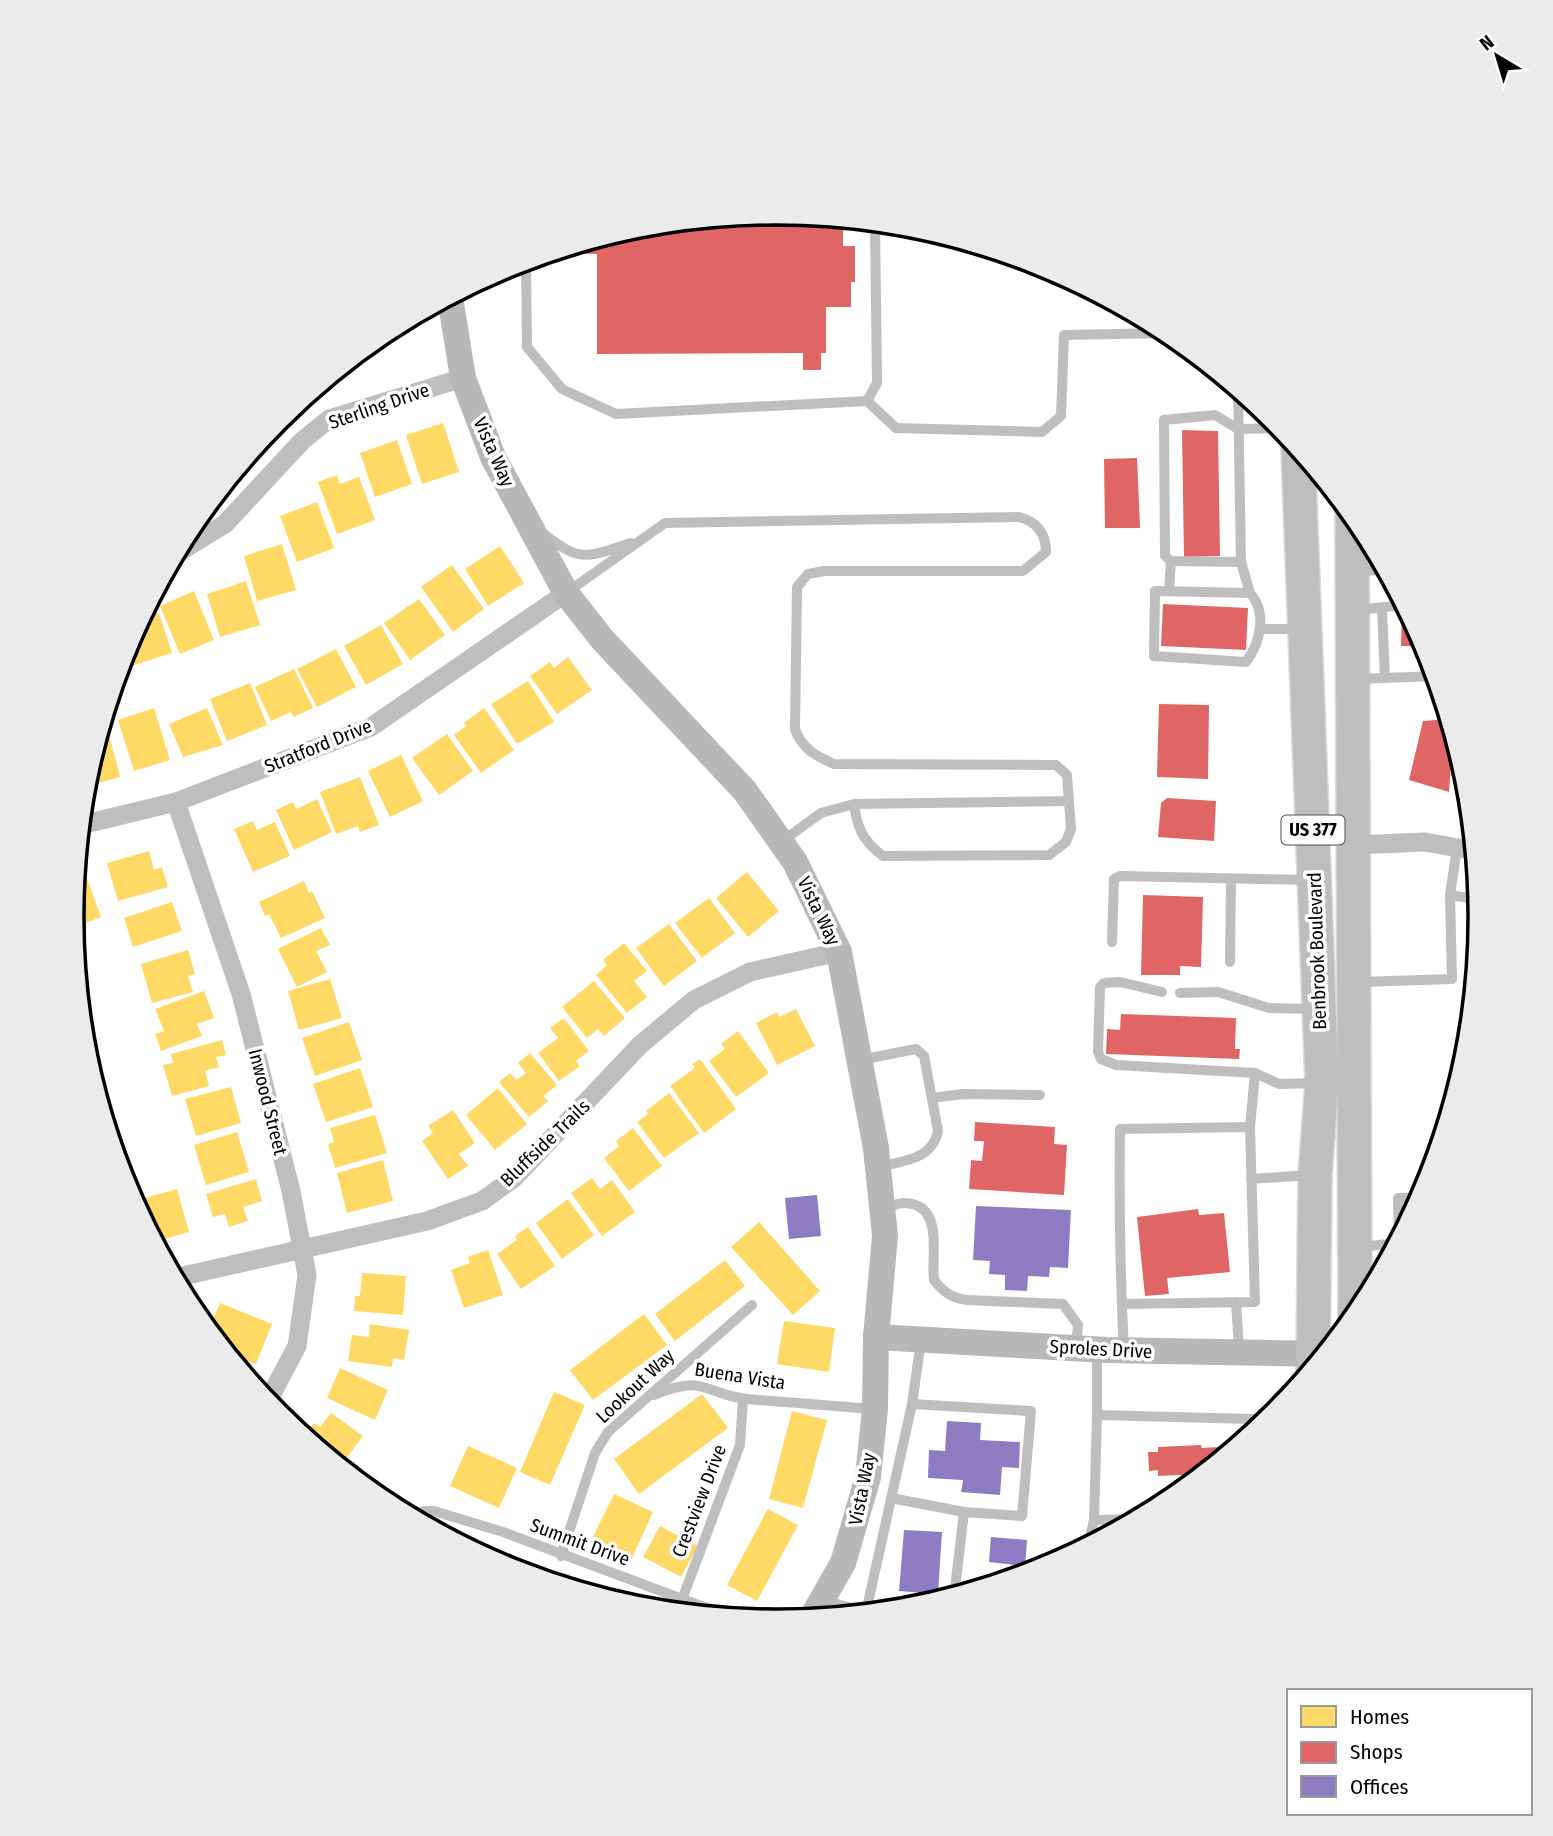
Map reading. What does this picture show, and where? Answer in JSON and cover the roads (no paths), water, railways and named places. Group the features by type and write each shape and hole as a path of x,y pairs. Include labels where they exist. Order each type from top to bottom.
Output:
{"highway":[{"name":"Benbrook Boulevard","path":"1298,463 1322,1083 1315,1175 1317,1351"},
{"name":"Benbrook Boulevard","path":"1355,1299 1355,845 1369,678 1367,610 1376,573"}],"street":[{"name":"Vista Way","path":"452,307 463,378 493,457 566,593 602,639 746,791 795,862 839,952 878,1167 885,1236 876,1337 875,1409 867,1477 843,1563 817,1609"},
{"name":"Sterling Drive","path":"195,542 225,524 302,441 329,418 463,378"},
{"name":"Stratford Drive","path":"91,823 176,802 371,727 566,593"},
{"name":"Inwood Street","path":"176,802 241,994 291,1191 307,1275 297,1346 272,1393"},
{"path":"1355,845 1425,842 1465,850"},
{"name":"Bluffside Trails","path":"184,1276 427,1221 482,1201 514,1178 640,1045 694,1000 750,972 839,952"},
{"name":"Sproles Drive","path":"876,1337 1124,1351 1239,1353 1310,1359"}],"lane":[{"path":"867,401 877,383 875,232"},
{"path":"526,272 527,346 562,389 616,414 867,401 897,428 1042,432 1061,416 1064,334 1147,333"},
{"path":"1238,402 1241,562 1250,593 1259,603 1260,629 1254,651 1247,662 1154,656 1154,591 1250,593"},
{"path":"1241,562 1171,561 1165,556 1164,420 1215,415 1238,429 1266,428"},
{"path":"525,517 565,551 588,557 641,540"},
{"path":"566,593 665,523 1019,517 1030,520 1046,539 1046,552 1023,571 824,571 807,574 797,587 795,729 799,741 813,754 834,764 1056,765 1067,775 1071,829 1066,842 1049,855 883,856 867,844 857,826 855,804"},
{"path":"1169,591 1171,561"},
{"path":"1367,610 1395,606"},
{"path":"1260,629 1304,629"},
{"path":"1369,678 1425,677"},
{"path":"781,842 821,813 855,804 1069,801"},
{"path":"1354,982 1452,979 1450,895 1466,851"},
{"path":"1112,942 1114,879 1120,876 1315,880"},
{"path":"1230,878 1230,962"},
{"path":"1450,895 1469,899"},
{"path":"1162,992 1119,982 1104,983 1100,987 1098,1052 1101,1059 1116,1065 1255,1073 1279,1084 1322,1083"},
{"path":"1180,993 1218,992 1269,1008 1319,1009"},
{"path":"860,1060 916,1049 924,1056 938,1131 936,1143 923,1155 878,1167"},
{"path":"1122,1304 1255,1302 1250,1127 1255,1073"},
{"path":"932,1098 964,1094 1040,1095"},
{"path":"1124,1351 1120,1129 1250,1127"},
{"path":"1251,1179 1315,1175"},
{"path":"1398,1224 1398,1198 1409,1198"},
{"path":"883,1212 894,1204 908,1202 926,1209 930,1217 933,1240 934,1280 953,1298 1063,1304 1078,1325 1086,1349 1097,1415 1094,1520 1091,1535"},
{"path":"1354,1247 1387,1244"},
{"path":"1236,1302 1239,1353"},
{"name":"Lookout Way","path":"561,1556 595,1453 608,1432 752,1305"},
{"path":"871,1604 912,1404 921,1338"},
{"name":"Buena Vista","path":"644,1399 688,1384 705,1385 743,1399 875,1409"},
{"name":"Crestview Drive","path":"680,1604 740,1445 743,1399"},
{"path":"891,1498 964,1513 1022,1516 1031,1411 912,1404"},
{"path":"1097,1415 1252,1421"},
{"name":"Summit Drive","path":"421,1512 434,1511 503,1532 561,1556 704,1607"},
{"path":"955,1587 964,1513"},
{"path":"1094,1520 1120,1519"}]}
